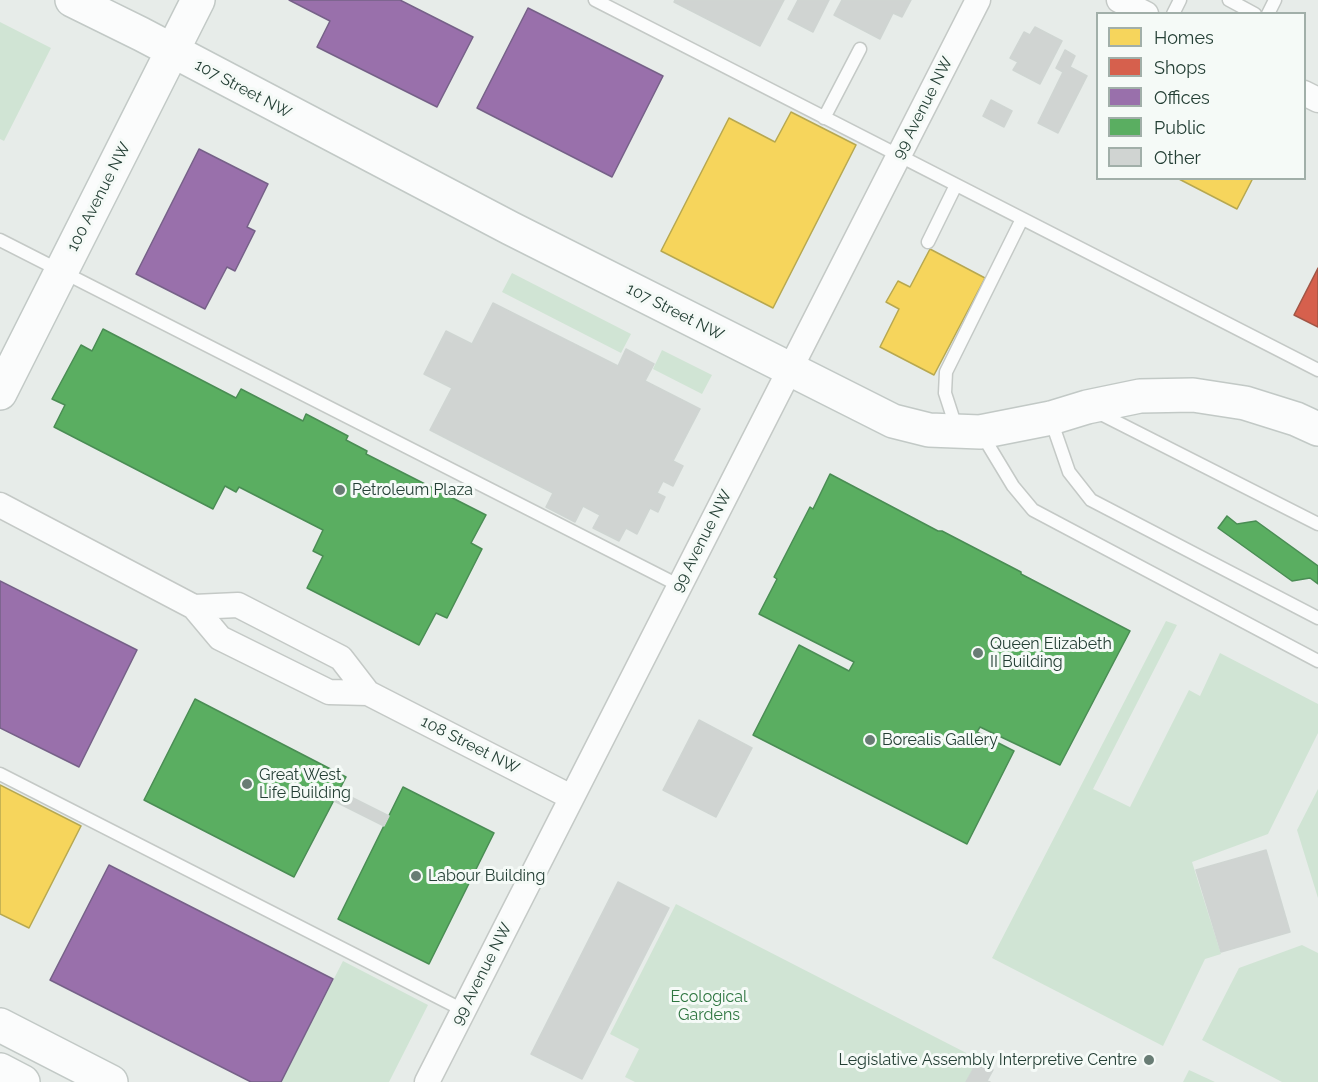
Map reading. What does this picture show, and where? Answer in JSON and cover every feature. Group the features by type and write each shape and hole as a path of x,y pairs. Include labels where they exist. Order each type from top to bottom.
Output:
{"street":[{"name":"107 Street NW","path":"72,0 510,228 893,421 929,430 969,431 1051,418 1087,407 1140,396 1193,395 1245,403 1296,419 1318,429"},
{"name":"100 Avenue NW","path":"0,393 198,0"},
{"name":"99 Avenue NW","path":"427,1082 978,0"},
{"path":"1119,0 1142,12"},
{"name":"108 Street NW","path":"0,505 194,607 220,638 329,692 369,693"},
{"name":"108 Street NW","path":"194,607 238,606 341,658 369,693 571,797"},
{"path":"0,1025 111,1082"},
{"path":"0,1070 23,1082"}],"lane":[{"path":"595,0 1318,370"},
{"path":"1229,0 1251,12"},
{"path":"824,118 860,49"},
{"path":"928,242 956,185"},
{"path":"1022,219 946,372 945,393 969,431 1033,510 1318,661"},
{"path":"0,240 680,586"},
{"path":"1087,407 1318,524"},
{"path":"1051,418 1069,472 1091,500 1318,618"},
{"path":"0,774 463,1010"}],"green space":[{"path":"0,22 51,48 4,141 0,139"},
{"path":"512,273 631,334 621,353 502,292"},
{"path":"662,350 712,375 702,394 653,369"},
{"path":"1166,621 1177,625 1093,789 1130,807 1189,690 1200,696 1220,653 1318,704 1318,733 1268,834 1192,862 1221,954 1205,959 1163,1046 992,958"},
{"path":"1318,789 1318,898 1297,830"},
{"name":"Ecological Gardens","path":"676,904 978,1059 966,1082 635,1082 625,1077 639,1049 610,1034"},
{"path":"1302,945 1318,953 1318,1082 1282,1082 1202,1040 1239,968"},
{"path":"343,961 428,1005 389,1082 281,1082"},
{"path":"1189,1070 1215,1082 1183,1082"}],"building: Homes":[{"path":"791,112 856,145 773,308 661,251 729,118 775,142"},
{"path":"1181,180 1252,180 1237,209"},
{"path":"930,249 985,278 934,375 880,347 899,309 886,302 898,281 910,287"},
{"path":"0,785 81,826 29,928 0,914"}],"building: Shops":[{"path":"1318,268 1318,327 1294,315"}],"building: Offices":[{"path":"289,0 400,0 473,37 437,107 317,47 330,21"},
{"path":"528,8 663,76 612,177 477,108"},
{"path":"199,149 268,184 247,227 255,231 235,271 227,267 205,309 136,274"},
{"path":"0,581 137,650 79,767 0,728"},
{"path":"109,865 333,979 281,1082 251,1082 50,980"}],"building: Public":[{"name":"Petroleum Plaza","path":"103,329 236,398 241,389 303,421 306,414 348,436 346,440 367,451 366,454 486,515 471,543 482,549 447,618 436,613 419,645 307,588 323,556 313,551 323,530 239,487 236,492 225,486 213,509 54,427 65,405 52,399 81,345 92,351"},
{"name":"Queen Elizabeth II Building","path":"830,474 1130,631 1060,765 980,727 977,732 1014,751 967,844 753,735 799,645 849,671 854,662 759,614 777,579 774,577 810,507 813,509"},
{"path":"1227,516 1237,524 1256,521 1318,566 1318,584 1310,578 1292,581 1218,528"},
{"name":"Great West Life Building","path":"195,699 346,777 294,877 144,800"},
{"name":"Labour Building","path":"403,787 494,833 429,964 338,919"}],"building: Other":[{"path":"675,0 784,0 760,46 674,2"},
{"path":"798,0 829,0 813,32 788,19"},
{"path":"842,0 911,0 902,17 893,13 880,39 834,15"},
{"path":"1035,27 1062,41 1040,84 1013,70 1018,62 1010,58 1024,32 1030,35"},
{"path":"1065,50 1075,56 1070,67 1087,76 1058,133 1038,123 1063,72 1056,68"},
{"path":"991,100 1012,111 1004,127 983,116"},
{"path":"493,303 618,366 626,349 654,364 645,381 700,409 673,461 683,466 673,486 663,481 657,493 665,497 658,512 650,508 637,534 626,528 619,541 593,528 600,515 583,506 575,522 546,507 553,493 430,430 452,388 424,374 446,331 472,344"},
{"path":"699,720 752,748 716,817 663,790"},
{"path":"339,791 389,816 384,826 334,801"},
{"path":"1266,850 1290,932 1221,952 1196,870"},
{"path":"618,882 669,908 582,1079 531,1054"},
{"path":"977,1062 993,1070 987,1081 990,1082 966,1082"}],"place":[{"name":"Petroleum Plaza","path":"340,490"},
{"name":"Queen Elizabeth II Building","path":"978,653"},
{"name":"Borealis Gallery","path":"870,740"},
{"name":"Great West Life Building","path":"247,784"},
{"name":"Labour Building","path":"416,876"},
{"name":"Legislative Assembly Interpretive Centre","path":"1149,1060"}]}
